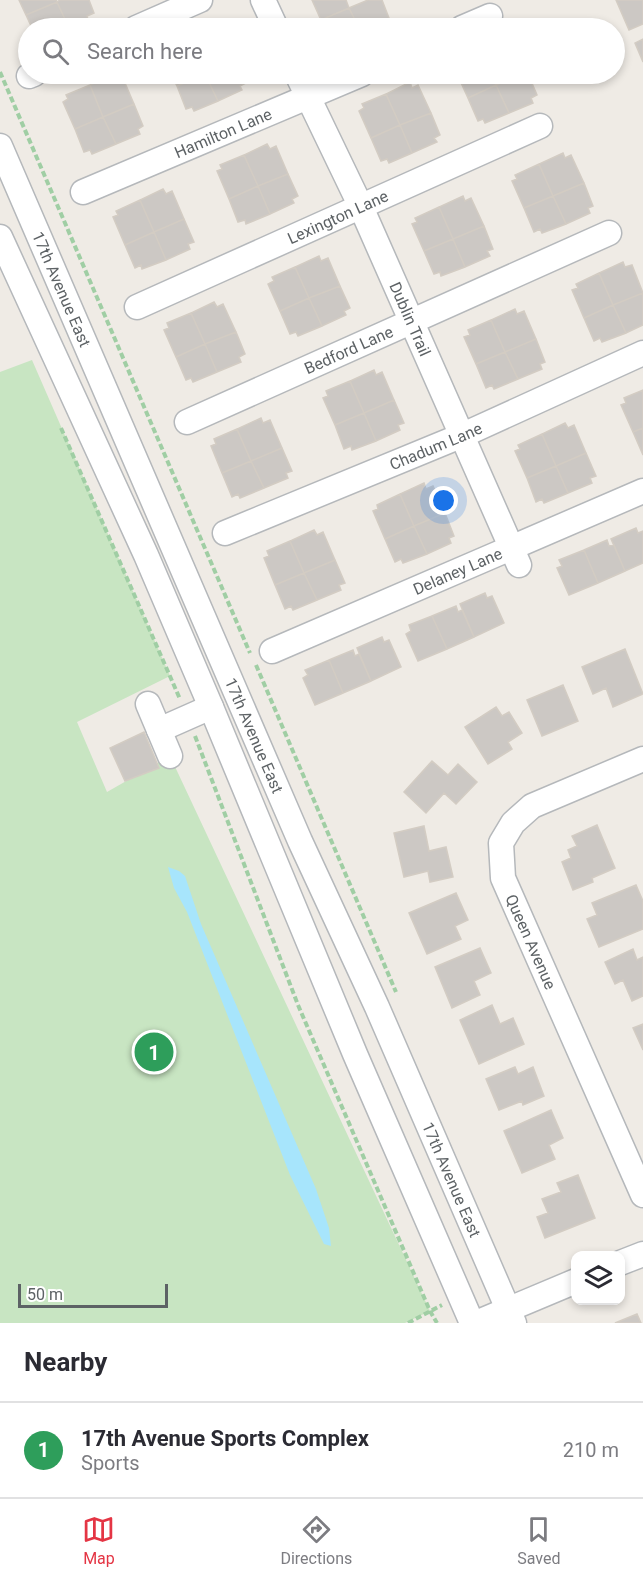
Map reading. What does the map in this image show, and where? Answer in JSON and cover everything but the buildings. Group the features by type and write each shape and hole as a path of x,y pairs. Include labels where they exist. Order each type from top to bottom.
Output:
{"street":[{"path":"159,18 200,0"},
{"path":"263,0 271,18"},
{"path":"485,18 490,16"},
{"name":"Dublin Trail","path":"302,84 361,207 516,556"},
{"name":"Hamilton Lane","path":"84,192 340,84"},
{"name":"Lexington Lane","path":"137,307 540,126"},
{"name":"17th Avenue East","path":"0,146 300,841 377,1007 511,1316"},
{"name":"Bedford Lane","path":"187,422 609,233"},
{"name":"17th Avenue East","path":"0,237 146,555 355,1054 474,1323"},
{"name":"Chadum Lane","path":"225,533 463,435 643,354"},
{"name":"Delaney Lane","path":"272,651 516,556 643,491"},
{"path":"148,704 170,756"},
{"path":"159,730 211,707"},
{"name":"Queen Avenue","path":"643,759 532,806 513,823 501,843 503,878 643,1195"},
{"path":"625,1261 643,1254"},
{"path":"474,1323 511,1316 571,1284"}],"path":[{"path":"0,72 398,995"},
{"path":"60,426 188,717 298,1005 437,1323"}],"green space":[{"path":"32,360 170,676 77,722 107,792 170,756 430,1311 405,1323 0,1323 0,372"}],"water":[{"path":"168,867 185,876 201,924 316,1189 329,1228 331,1246 324,1244 290,1175 187,912 174,888"}],"place":[{"name":"17th Avenue Sports Complex","path":"154,1052"}]}
